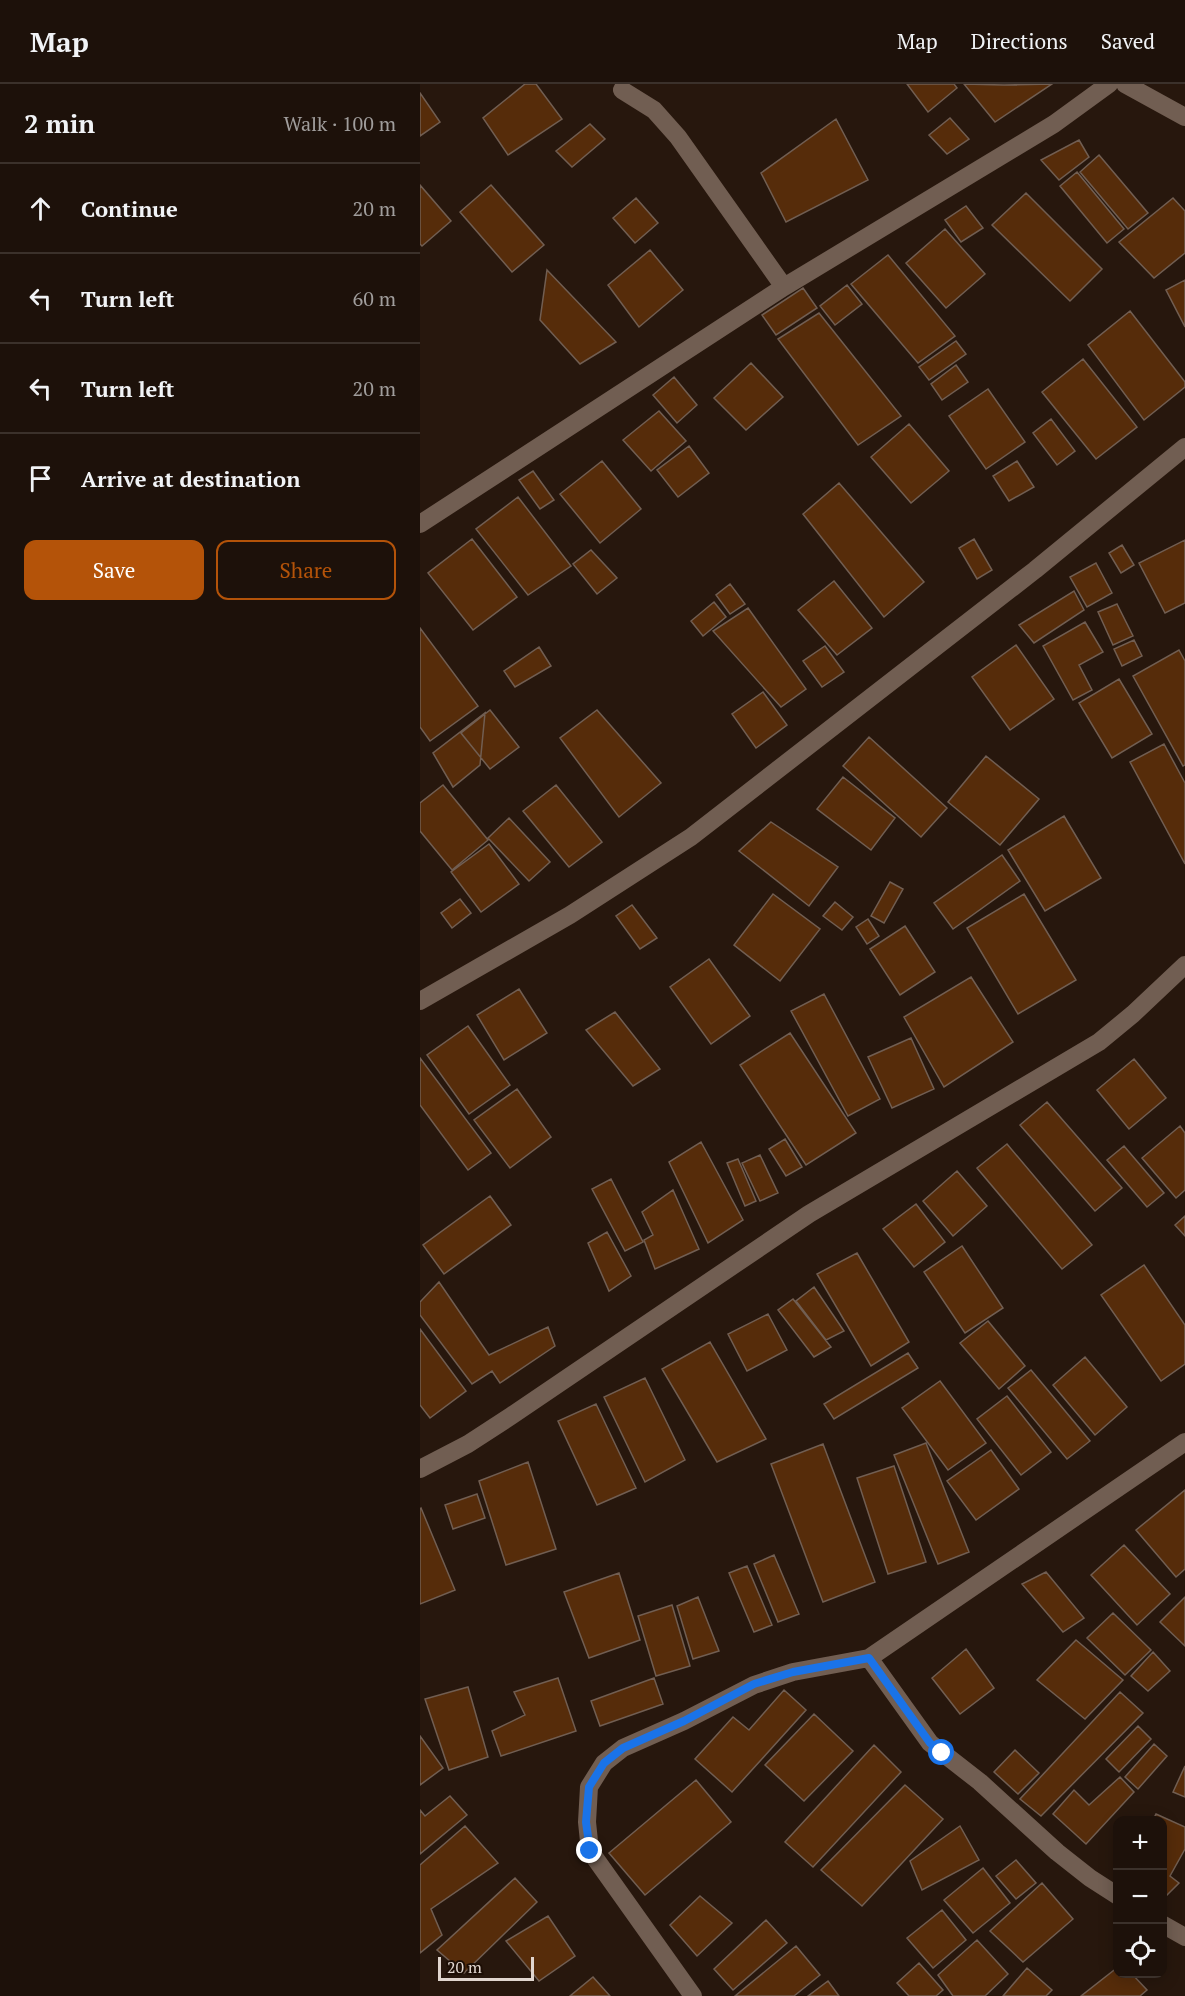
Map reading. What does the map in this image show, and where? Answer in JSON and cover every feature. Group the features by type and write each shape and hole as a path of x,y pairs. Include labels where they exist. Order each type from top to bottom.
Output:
{"street":[{"path":"424,514 784,287 1054,124 1109,84"},
{"path":"1125,84 1185,117"},
{"path":"622,90 654,110 678,137 784,287"},
{"path":"420,1001 570,915 691,837 1035,570 1185,447"},
{"path":"420,1469 468,1444 511,1416 809,1214 1099,1042 1133,1014 1185,965"},
{"path":"693,1996 590,1851 586,1822 589,1787 604,1763 623,1748 684,1721 754,1684 793,1672 869,1658 1185,1442"},
{"path":"869,1658 930,1743 980,1782 1057,1852 1113,1893"},
{"path":"1167,1927 1185,1937"}],"building":[{"path":"525,84 536,84 562,119 508,155 483,118"},
{"path":"907,84 954,84 957,88 928,112"},
{"path":"964,84 1004,85 1052,84 995,122"},
{"path":"420,93 440,122 420,136"},
{"path":"950,118 969,139 947,154 929,135"},
{"path":"836,119 868,180 786,222 761,173"},
{"path":"590,124 605,139 572,167 556,151"},
{"path":"1079,140 1089,157 1059,180 1041,160"},
{"path":"1099,155 1148,213 1128,229 1080,172"},
{"path":"1077,172 1124,229 1107,243 1060,186"},
{"path":"420,185 451,221 422,246 420,244"},
{"path":"491,185 544,245 512,272 460,212"},
{"path":"1026,193 1102,269 1070,301 992,225"},
{"path":"636,198 658,223 635,243 613,218"},
{"path":"1173,198 1185,211 1185,253 1154,278 1119,242"},
{"path":"966,206 983,228 961,242 945,220"},
{"path":"945,229 985,274 946,308 906,263"},
{"path":"650,250 683,290 639,327 608,285"},
{"path":"888,255 955,336 918,363 851,284"},
{"path":"547,270 616,342 580,364 540,320"},
{"path":"1185,280 1185,327 1166,290"},
{"path":"847,285 862,304 835,325 820,306"},
{"path":"803,288 817,308 776,335 762,315"},
{"path":"1130,311 1185,382 1185,387 1144,420 1088,345"},
{"path":"819,313 901,416 858,445 778,339"},
{"path":"956,341 966,354 929,380 919,367"},
{"path":"1083,359 1137,427 1096,459 1042,392"},
{"path":"751,363 783,397 746,430 714,398"},
{"path":"956,365 968,382 942,400 931,384"},
{"path":"674,377 697,405 677,423 653,395"},
{"path":"988,389 1025,442 986,469 949,416"},
{"path":"659,411 686,441 651,471 623,440"},
{"path":"1051,419 1075,451 1057,465 1033,433"},
{"path":"909,424 949,471 911,503 871,457"},
{"path":"689,446 709,473 678,497 657,470"},
{"path":"602,461 641,509 600,543 560,494"},
{"path":"1017,461 1034,487 1009,501 993,476"},
{"path":"533,471 554,500 540,509 519,480"},
{"path":"839,483 924,582 884,617 803,514"},
{"path":"518,497 571,566 528,595 476,529"},
{"path":"472,539 517,597 473,630 428,573"},
{"path":"974,539 992,570 977,579 959,548"},
{"path":"1185,540 1185,603 1165,613 1139,563"},
{"path":"1122,545 1134,565 1121,573 1109,553"},
{"path":"591,550 617,578 597,594 573,564"},
{"path":"1096,563 1112,593 1087,607 1070,577"},
{"path":"834,581 872,628 837,655 798,610"},
{"path":"730,584 745,604 730,614 716,595"},
{"path":"1074,591 1084,610 1034,643 1019,625"},
{"path":"714,602 726,617 703,636 691,621"},
{"path":"1117,604 1133,636 1113,645 1098,612"},
{"path":"748,608 806,689 781,707 713,631"},
{"path":"1085,622 1103,652 1079,665 1092,690 1073,700 1043,646"},
{"path":"420,628 478,706 430,741 420,727"},
{"path":"1134,640 1142,656 1122,666 1114,649"},
{"path":"1016,645 1054,699 1010,730 972,677"},
{"path":"825,646 844,672 822,687 803,661"},
{"path":"539,647 551,666 515,687 504,671"},
{"path":"1179,650 1185,661 1185,765 1183,766 1133,676"},
{"path":"1119,679 1152,734 1112,758 1079,703"},
{"path":"763,692 787,725 756,748 732,714"},
{"path":"490,710 519,747 490,769 461,733"},
{"path":"597,710 661,783 619,817 560,738"},
{"path":"485,713 480,765 453,787 433,753"},
{"path":"869,737 947,808 921,837 843,766"},
{"path":"1164,744 1185,783 1185,864 1130,762"},
{"path":"986,756 1039,799 1000,845 948,802"},
{"path":"843,777 895,818 871,850 817,809"},
{"path":"443,785 488,840 452,870 420,831 420,803"},
{"path":"556,785 602,842 569,867 523,811"},
{"path":"1064,816 1101,878 1045,911 1008,850"},
{"path":"509,818 550,862 529,881 488,838"},
{"path":"771,822 838,867 809,906 739,851"},
{"path":"489,844 519,884 481,912 451,872"},
{"path":"1002,855 1020,881 953,929 934,903"},
{"path":"890,882 903,889 884,923 871,916"},
{"path":"773,894 820,929 780,981 734,945"},
{"path":"1024,894 1076,980 1018,1014 967,928"},
{"path":"460,899 471,913 452,928 441,913"},
{"path":"835,902 853,917 842,930 823,916"},
{"path":"632,905 657,938 640,949 616,916"},
{"path":"868,919 879,936 867,944 856,927"},
{"path":"905,926 935,972 900,995 870,949"},
{"path":"709,959 750,1016 711,1044 670,987"},
{"path":"971,977 1013,1042 944,1087 904,1017"},
{"path":"519,989 547,1033 504,1060 477,1015"},
{"path":"824,994 880,1099 848,1116 791,1011"},
{"path":"615,1012 660,1069 633,1086 586,1030"},
{"path":"468,1026 510,1085 469,1114 427,1055"},
{"path":"790,1033 856,1133 806,1165 740,1065"},
{"path":"911,1038 934,1089 892,1108 868,1057"},
{"path":"420,1058 491,1153 468,1170 420,1105"},
{"path":"1134,1059 1166,1098 1129,1129 1097,1090"},
{"path":"517,1089 551,1137 510,1168 474,1120"},
{"path":"1047,1102 1122,1188 1095,1211 1020,1125"},
{"path":"1180,1126 1185,1133 1185,1190 1176,1198 1142,1158"},
{"path":"785,1139 802,1167 786,1176 769,1149"},
{"path":"701,1142 743,1220 708,1243 669,1162"},
{"path":"1007,1144 1092,1245 1062,1269 977,1168"},
{"path":"1124,1146 1164,1193 1147,1207 1107,1160"},
{"path":"760,1155 778,1193 760,1201 742,1163"},
{"path":"738,1159 756,1201 745,1206 727,1163"},
{"path":"957,1171 987,1206 953,1236 923,1201"},
{"path":"611,1179 643,1242 625,1251 592,1189"},
{"path":"673,1190 699,1249 655,1269 644,1240 653,1235 642,1212"},
{"path":"490,1196 511,1225 444,1274 423,1245"},
{"path":"916,1204 945,1242 914,1267 883,1229"},
{"path":"1185,1216 1185,1236 1175,1225"},
{"path":"607,1232 631,1276 609,1291 588,1243"},
{"path":"962,1246 1003,1308 965,1333 924,1272"},
{"path":"857,1253 909,1342 871,1366 817,1274"},
{"path":"1144,1265 1185,1325 1185,1364 1161,1381 1101,1295"},
{"path":"439,1282 489,1355 548,1327 555,1346 500,1383 492,1371 472,1384 420,1315 420,1302"},
{"path":"814,1287 844,1331 826,1340 796,1301"},
{"path":"793,1299 831,1347 814,1357 778,1310"},
{"path":"768,1314 787,1350 747,1371 728,1334"},
{"path":"988,1321 1025,1366 999,1389 960,1343"},
{"path":"420,1329 466,1391 430,1418 420,1405"},
{"path":"710,1342 766,1439 717,1462 662,1369"},
{"path":"908,1353 918,1368 834,1419 824,1404"},
{"path":"1085,1357 1127,1407 1095,1435 1053,1385"},
{"path":"1031,1370 1090,1441 1067,1459 1008,1388"},
{"path":"645,1378 685,1460 645,1482 604,1397"},
{"path":"940,1381 986,1443 948,1470 902,1408"},
{"path":"1007,1396 1051,1452 1021,1475 977,1419"},
{"path":"596,1404 636,1488 597,1505 558,1421"},
{"path":"926,1443 969,1552 938,1564 894,1455"},
{"path":"823,1444 875,1582 823,1602 771,1464"},
{"path":"991,1450 1019,1489 976,1520 947,1481"},
{"path":"528,1462 556,1549 506,1565 479,1481"},
{"path":"894,1466 926,1562 888,1574 857,1478"},
{"path":"1185,1490 1185,1569 1176,1577 1136,1530"},
{"path":"477,1494 485,1518 453,1529 445,1505"},
{"path":"420,1509 455,1590 420,1604"},
{"path":"1124,1545 1170,1594 1137,1625 1091,1575"},
{"path":"774,1555 799,1614 778,1622 754,1564"},
{"path":"747,1566 772,1625 754,1632 729,1573"},
{"path":"1046,1572 1084,1618 1063,1632 1022,1584"},
{"path":"619,1573 640,1640 589,1658 564,1592"},
{"path":"698,1597 719,1651 693,1659 677,1606"},
{"path":"1185,1597 1185,1646 1160,1622"},
{"path":"672,1605 690,1666 656,1676 638,1616"},
{"path":"1113,1613 1151,1650 1125,1675 1087,1638"},
{"path":"1076,1640 1123,1680 1085,1719 1037,1680"},
{"path":"966,1649 994,1688 960,1714 932,1678"},
{"path":"1153,1652 1170,1671 1148,1691 1131,1676"},
{"path":"558,1678 576,1731 501,1756 492,1731 525,1715 514,1692"},
{"path":"654,1678 663,1704 600,1726 591,1701"},
{"path":"468,1687 488,1757 449,1770 425,1699"},
{"path":"784,1690 806,1710 732,1792 695,1759 733,1717 749,1730"},
{"path":"1120,1692 1143,1713 1041,1816 1020,1799"},
{"path":"814,1714 853,1751 804,1801 765,1765"},
{"path":"1138,1726 1151,1739 1119,1772 1106,1759"},
{"path":"420,1736 443,1768 420,1785"},
{"path":"1154,1744 1167,1756 1138,1789 1125,1777"},
{"path":"874,1745 901,1772 813,1867 785,1842"},
{"path":"1015,1750 1039,1773 1018,1794 994,1772"},
{"path":"1185,1766 1185,1797 1173,1792"},
{"path":"1120,1777 1134,1792 1086,1844 1053,1814 1074,1790 1089,1805"},
{"path":"696,1780 731,1822 645,1895 609,1853"},
{"path":"905,1785 943,1819 862,1906 821,1870"},
{"path":"450,1796 467,1815 420,1854 420,1810 425,1816"},
{"path":"1167,1819 1185,1827 1185,1849 1170,1876 1179,1883 1167,1895"},
{"path":"465,1826 498,1863 431,1909 442,1935 420,1953 420,1865"},
{"path":"960,1826 979,1860 922,1890 910,1861"},
{"path":"1016,1860 1036,1883 1016,1899 996,1876"},
{"path":"983,1868 1010,1903 973,1933 944,1900"},
{"path":"515,1878 537,1902 464,1973 437,1950"},
{"path":"1042,1883 1073,1919 1023,1962 990,1931"},
{"path":"700,1896 732,1923 697,1956 670,1925"},
{"path":"942,1910 966,1940 933,1968 907,1938"},
{"path":"548,1916 575,1956 539,1981 506,1941"},
{"path":"766,1920 787,1943 733,1990 714,1969"},
{"path":"977,1940 1008,1974 985,1996 953,1996 938,1975"},
{"path":"796,1946 820,1975 794,1996 735,1996"},
{"path":"919,1963 943,1990 936,1996 909,1996 897,1983"},
{"path":"1027,1968 1052,1990 1046,1996 1003,1996"},
{"path":"1113,1971 1113,1978 1136,1978 1147,1990 1140,1996 1081,1996"},
{"path":"593,1977 610,1996 570,1996"},
{"path":"828,1981 839,1996 808,1996"}],"route":[{"path":"590,1851 586,1822 589,1787 604,1763 623,1748 684,1721 754,1684 793,1672 869,1658 930,1743 942,1753"}]}
